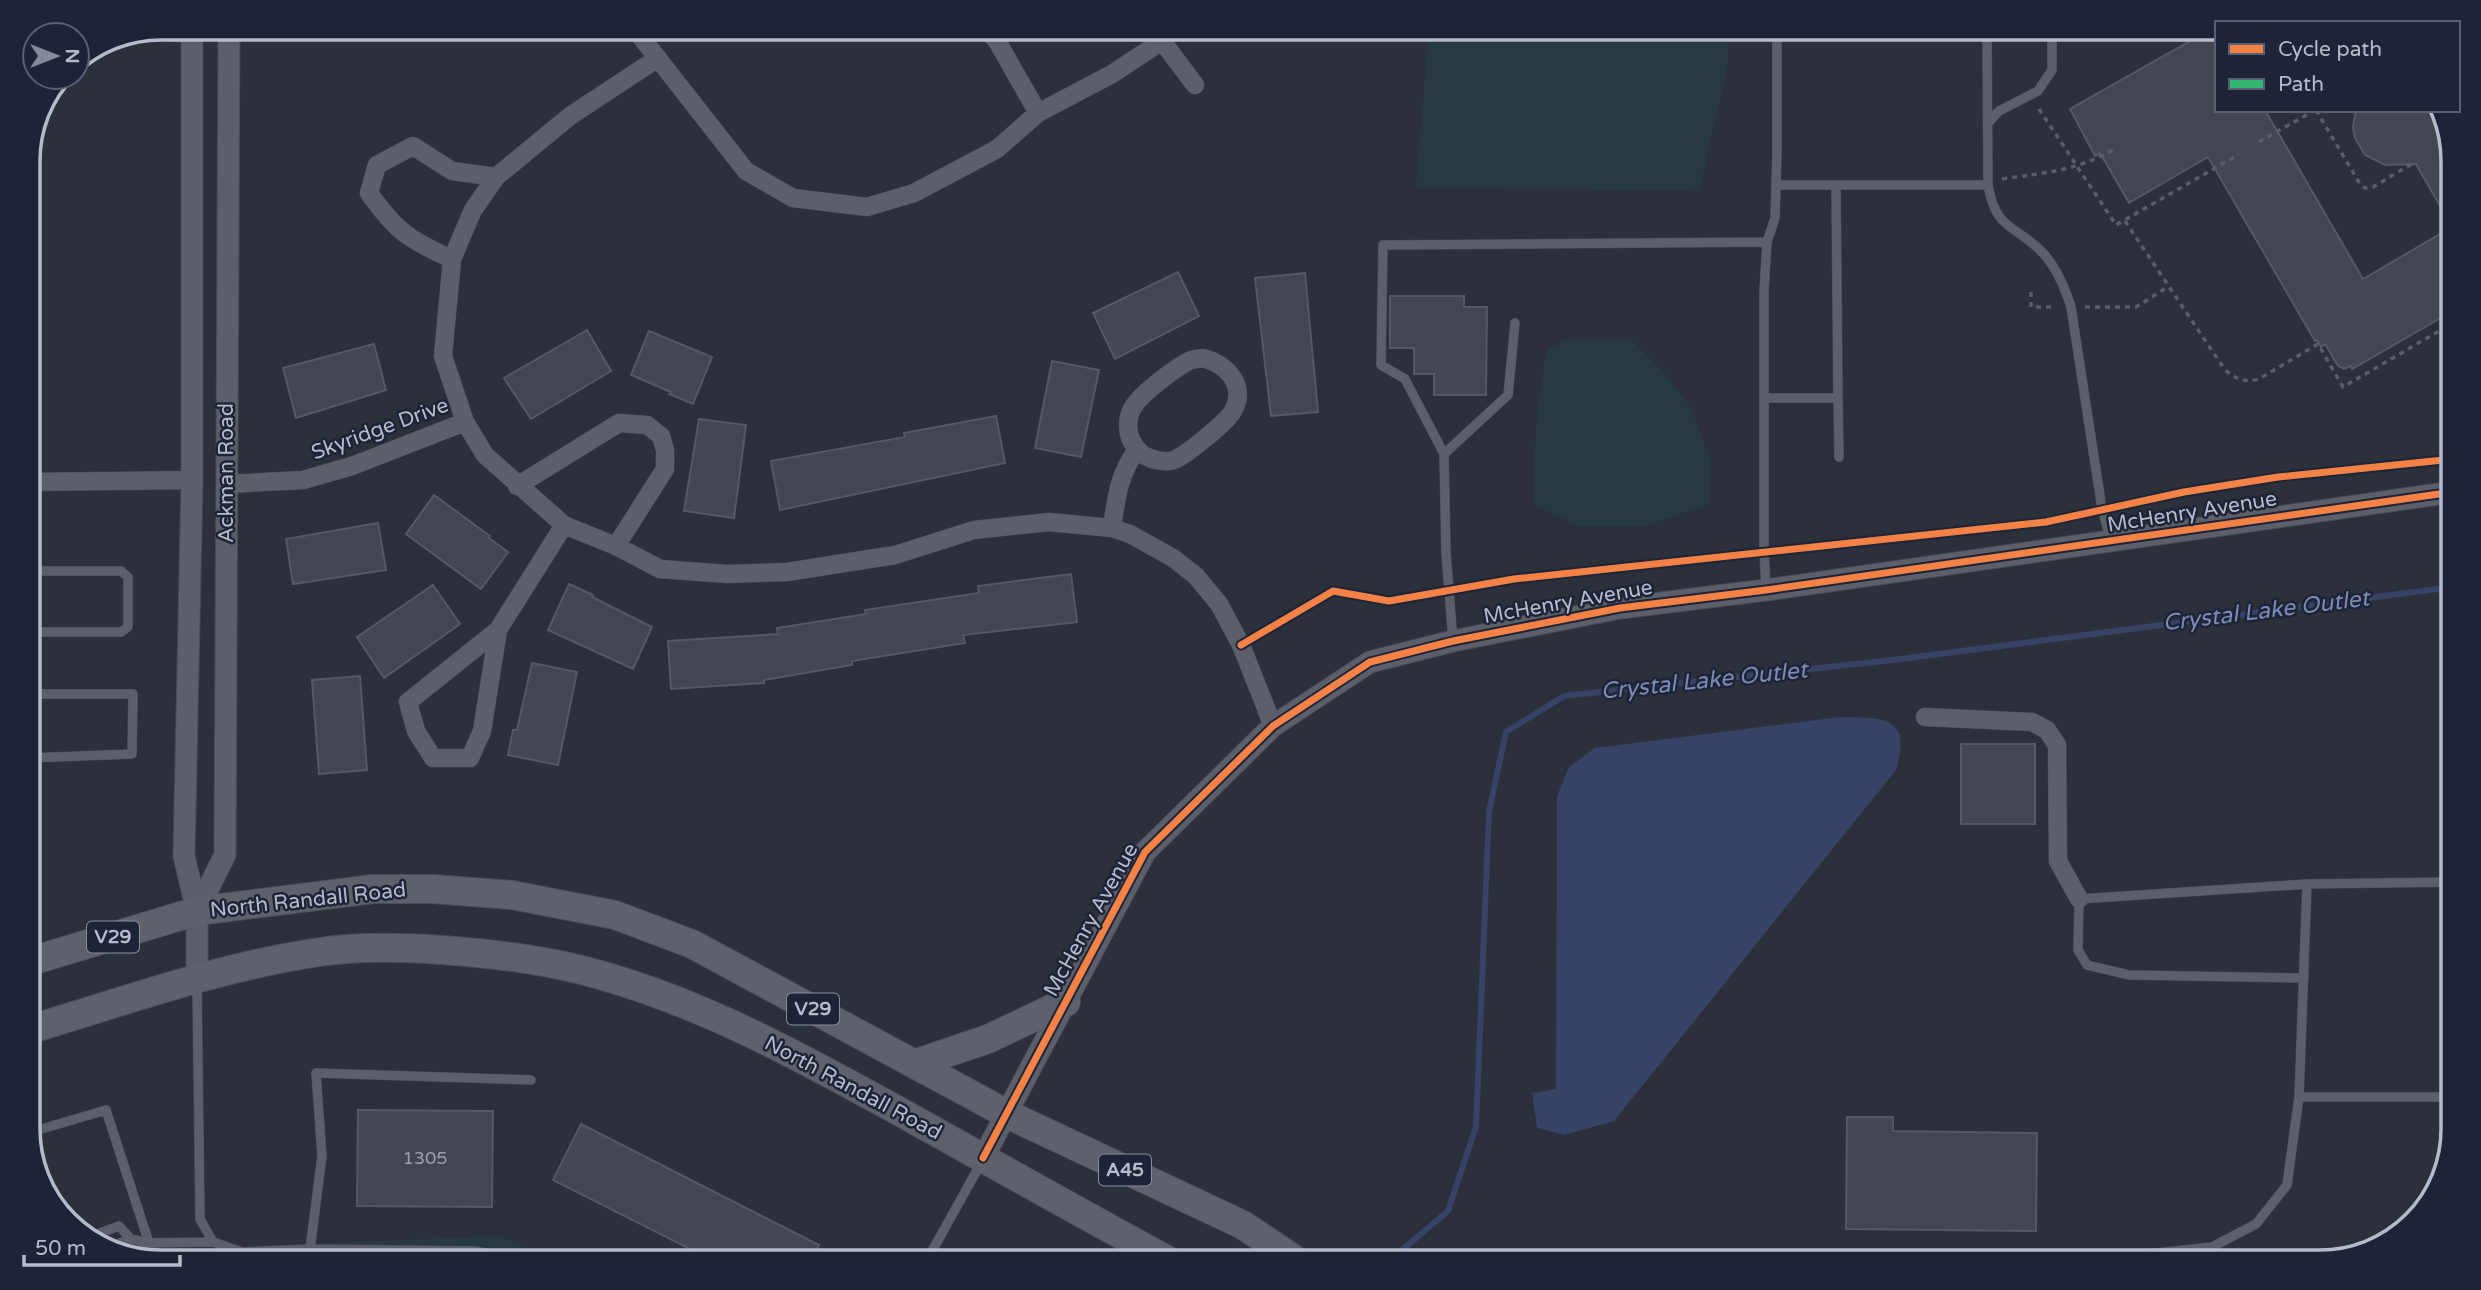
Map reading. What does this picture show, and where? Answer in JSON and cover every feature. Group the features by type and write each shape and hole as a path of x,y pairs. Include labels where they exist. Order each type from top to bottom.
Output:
{"main road":[{"name":"North Randall Road","path":"41,958 197,911 373,889 433,889 512,895 615,915 692,944 1007,1114"},
{"name":"North Randall Road","path":"41,1026 197,979 315,953 392,949 495,954 599,974 646,989 727,1022 844,1081 1149,1250"},
{"path":"914,1064 988,1039 1066,1002"},
{"name":"A45","path":"1007,1114 1243,1225 1280,1250"}],"street":[{"name":"Ackman Road","path":"192,40 192,480 184,856 197,911 197,979"},
{"name":"Ackman Road","path":"197,911 225,855 229,40"},
{"path":"644,40 746,171 793,198 867,207 914,193 996,149 1038,113 1112,74 1161,40"},
{"path":"995,40 1038,113"},
{"path":"1171,40 1195,85"},
{"path":"658,58 570,116 496,177 473,209 452,259 443,356 465,422 485,456 564,524 616,546 660,569 727,574 787,572 895,555 974,530 1049,522 1112,528 1130,534 1173,558 1196,576 1219,604 1241,645 1273,726"},
{"path":"452,259 416,243 388,221 369,193 377,166 413,146 452,171 496,177"},
{"path":"1203,358 1228,370 1235,382 1237,396 1234,410 1226,421 1176,460 1162,462 1137,450 1130,438 1128,424 1131,410 1139,399 1189,360 1203,358"},
{"name":"Skyridge Drive","path":"226,484 303,480 352,466 465,422"},
{"path":"517,486 619,423 647,425 661,436 665,450 665,469 616,546"},
{"path":"1112,528 1118,486 1126,464 1137,450"},
{"path":"41,482 192,480"},
{"name":"McHenry Avenue","path":"983,1158 1145,852 1273,726 1370,662 1453,641 1620,608 2111,542 2440,494"},
{"path":"498,630 482,731 470,758 433,758 416,731 408,702 498,630 564,524"},
{"path":"1925,718 2032,722 2047,730 2057,746 2058,861 2079,899"}],"lane":[{"path":"1766,590 1764,291 1767,242 1775,218 1777,40"},
{"path":"1987,40 1988,184 1991,204 1999,219 2043,254 2057,272 2067,293 2102,509 2111,542"},
{"path":"1988,123 1999,111 2038,91 2052,70 2052,40"},
{"path":"1776,185 1988,184"},
{"path":"1836,185 1839,457"},
{"path":"1453,641 1446,553 1444,454 1405,379 1381,365 1383,244 1767,242"},
{"path":"1444,454 1507,395 1515,323"},
{"path":"1765,398 1838,398"},
{"path":"41,571 121,571 128,577 128,627 121,632 41,632"},
{"path":"41,694 133,694 132,754 41,758"},
{"path":"2304,978 2129,975 2087,965 2078,950 2079,899 2307,884 2441,882"},
{"path":"2184,1250 2212,1247 2256,1223 2287,1185 2299,1097 2307,884"},
{"path":"197,979 200,1219 213,1242"},
{"path":"310,1249 322,1156 316,1073 531,1080"},
{"path":"2299,1097 2441,1097"},
{"path":"41,1129 106,1110 149,1242"},
{"path":"933,1250 983,1158"},
{"path":"101,1233 119,1226 131,1239"},
{"path":"121,1243 131,1239 149,1242 213,1242 236,1250"},
{"path":"287,1250 392,1250"}],"path":[{"path":"2039,108 2116,225 2234,157"},
{"path":"2259,142 2312,112"},
{"path":"2316,112 2365,188 2372,187 2413,163"},
{"path":"2002,179 2063,171 2113,149"},
{"path":"2124,221 2225,370 2240,380 2250,382 2259,379 2318,344 2343,387 2440,330"},
{"path":"2083,307 2136,307 2169,286"},
{"path":"2031,292 2031,307 2058,307"}],"shaded area":[{"path":"1428,40 1728,40 1728,64 1699,191 1416,187"},
{"path":"1567,340 1632,340 1664,372 1691,408 1710,459 1709,504 1645,526 1578,526 1534,505 1536,427 1547,350"},
{"path":"500,1236 529,1250 203,1250"}],"water":[{"path":"1840,717 1870,718 1891,723 1897,729 1900,739 1896,770 1614,1121 1564,1135 1537,1128 1532,1093 1556,1089 1557,796 1569,767 1595,748"}],"building":[{"path":"2192,40 2215,40 2215,112 2266,112 2363,279 2440,234 2440,318 2352,369 2351,366 2344,369 2338,366 2325,344 2321,347 2317,340 2315,341 2208,157 2129,203 2100,153 2095,156 2070,109"},
{"path":"2356,112 2430,112 2440,153 2440,206 2416,164 2385,165 2365,155 2355,138 2353,127"},
{"path":"1178,272 1199,316 1115,359 1093,313"},
{"path":"1305,273 1318,412 1271,416 1255,278"},
{"path":"1390,296 1464,296 1464,307 1487,307 1486,395 1434,395 1434,374 1414,374 1414,348 1390,348"},
{"path":"587,330 611,371 531,419 504,378"},
{"path":"649,331 712,357 693,404 631,375"},
{"path":"374,344 386,390 296,418 283,368"},
{"path":"1052,361 1099,370 1081,457 1035,448"},
{"path":"996,416 1005,463 780,510 771,461 905,437 904,433"},
{"path":"699,419 746,425 734,518 684,511"},
{"path":"434,495 508,552 481,589 406,534"},
{"path":"378,523 386,570 293,584 286,539"},
{"path":"1071,574 1077,622 963,635 965,643 852,661 852,665 764,680 764,683 671,689 668,641 778,634 777,628 866,614 865,610 979,593 978,586"},
{"path":"569,584 652,627 633,669 548,630"},
{"path":"433,585 460,624 384,678 357,637"},
{"path":"532,663 577,672 558,765 508,755 513,730 517,730"},
{"path":"360,676 367,770 319,774 312,680"},
{"path":"1961,744 2035,744 2035,824 1961,824"},
{"path":"358,1110 493,1111 492,1207 357,1206"},
{"path":"1847,1117 1893,1117 1893,1131 2037,1133 2036,1231 1846,1229"},
{"path":"581,1124 819,1245 817,1250 692,1250 553,1180"}],"waterway":[{"name":"Crystal Lake Outlet","path":"1402,1250 1448,1211 1476,1127 1489,812 1506,732 1564,696 1893,660 2440,589"}],"cycle path":[{"path":"1241,645 1333,591 1389,601 1514,579 2046,522 2184,492 2278,477 2440,460"},
{"path":"983,1158 1145,852 1273,726 1370,662 1453,641 1620,608 1766,590 2440,494"}]}
